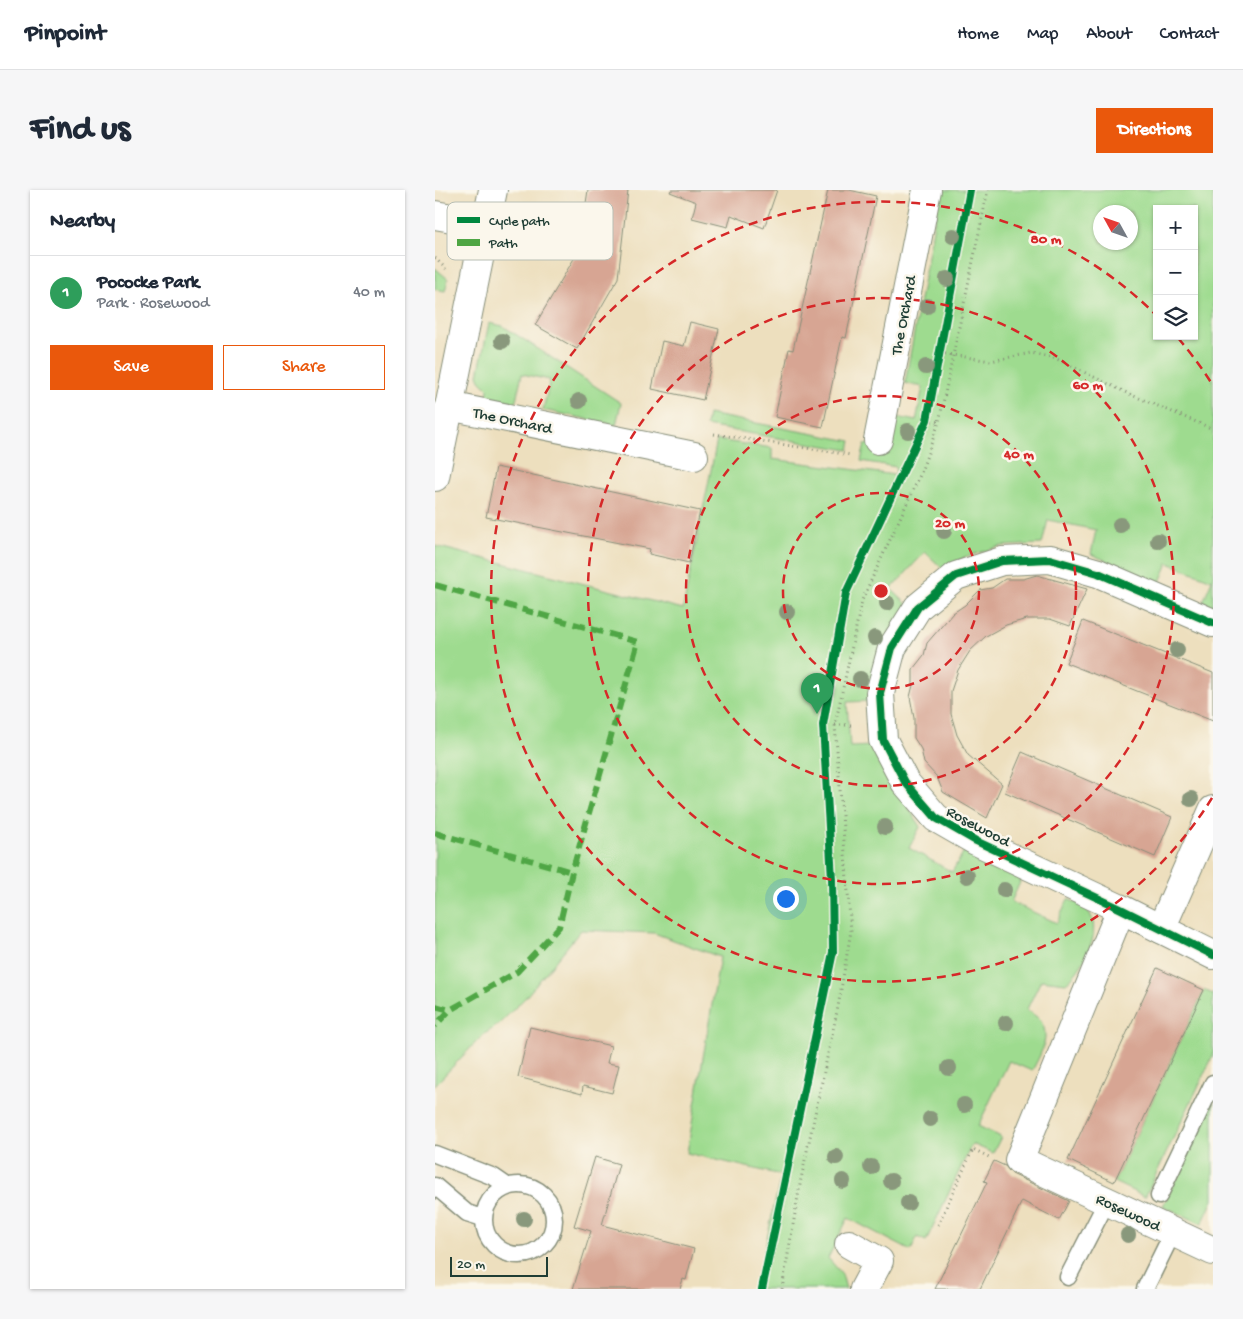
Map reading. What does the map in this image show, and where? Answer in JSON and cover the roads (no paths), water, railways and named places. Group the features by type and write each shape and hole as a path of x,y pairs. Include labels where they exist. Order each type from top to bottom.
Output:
{"street":[{"name":"The Orchard","path":"877,440 927,190"},
{"path":"435,477 479,260"},
{"name":"The Orchard","path":"449,406 702,447"},
{"name":"Rosewood","path":"1213,623 1098,573 1050,559 1002,561 956,576 919,607 892,648 881,693 883,740 905,782 936,818 976,841 1121,909 1213,955"},
{"path":"1161,929 1213,810"},
{"name":"Rosewood","path":"1121,909 1019,1160 1213,1251"},
{"path":"849,1244 879,1261 864,1289"}],"lane":[{"path":"1159,1196 1213,1083"},
{"path":"435,1154 493,1177 507,1186"},
{"path":"519,1184 531,1186 542,1193 549,1202 554,1225 550,1236 543,1246 521,1256 509,1254 498,1249 489,1240 484,1230 483,1218 490,1198 507,1186 519,1184"},
{"path":"435,1186 467,1213 483,1218"},
{"path":"1068,1277 1107,1201"},
{"path":"1145,1289 1173,1232"}],"place":[{"name":"Pococke Park","path":"817,714"}]}
